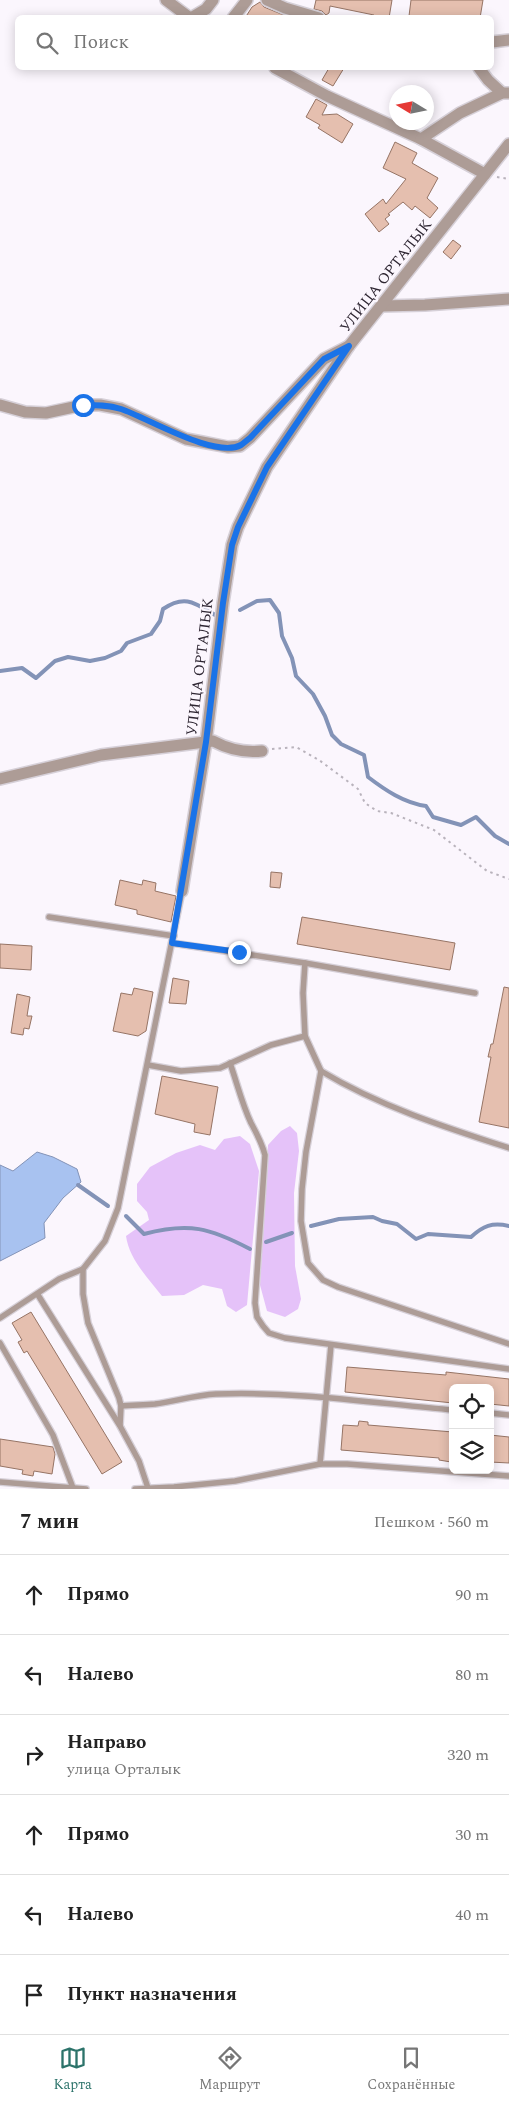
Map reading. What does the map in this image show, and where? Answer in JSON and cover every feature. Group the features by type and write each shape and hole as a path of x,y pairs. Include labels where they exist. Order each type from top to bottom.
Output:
{"street":[{"path":"166,0 187,15"},
{"path":"196,15 206,9 213,0"},
{"path":"235,15 247,0"},
{"path":"267,0 309,15"},
{"path":"494,42 509,40"},
{"path":"280,70 327,96 421,139 485,174"},
{"path":"421,139 460,113 505,93 488,80 480,70"},
{"name":"УЛИЦА ОРТАЛЫК","path":"182,891 206,742 223,603 232,545 238,527 267,467 349,346 509,144"},
{"path":"382,306 425,305 509,298"},
{"path":"0,405 25,412 46,413 83,405 100,405 121,409 186,438 214,445 240,446 250,438 324,359 349,346"},
{"path":"0,779 100,755 213,741 223,746 251,752 262,751"}],"lane":[{"path":"0,1318 59,1279 83,1269 105,1241 118,1208 182,891"},
{"path":"48,917 475,993"},
{"path":"305,963 303,993 305,1036 321,1070 342,1083 388,1106 509,1148"},
{"path":"148,1065 168,1070 220,1068 271,1045 305,1036"},
{"path":"230,1063 266,1155 255,1303 257,1317 269,1333 285,1338 331,1345 509,1369"},
{"path":"321,1070 310,1123 302,1189 304,1241 308,1263 314,1272 323,1280 338,1287 509,1344"},
{"path":"83,1269 83,1294 88,1323 121,1406 120,1426"},
{"path":"38,1294 120,1426 139,1461 148,1488"},
{"path":"0,1343 53,1436 73,1488"},
{"path":"320,1464 331,1345"},
{"path":"121,1406 155,1404 214,1394 325,1396 358,1402 449,1410"},
{"path":"494,1413 509,1415"},
{"path":"135,1489 235,1481 320,1464 347,1464 509,1476"},
{"path":"0,1482 86,1489"}],"path":[{"path":"262,751 296,748 319,760 358,789 365,803 377,811 391,813 434,830 487,871 509,878"}],"shaded area":[{"path":"290,1126 297,1133 299,1151 294,1193 295,1266 301,1299 298,1309 285,1317 267,1311 260,1285 268,1145 281,1131"},
{"path":"240,1136 250,1144 259,1171 247,1305 236,1312 227,1306 222,1289 203,1285 184,1295 162,1296 135,1260 126,1236 149,1220 147,1212 137,1201 137,1184 150,1167 176,1153 200,1145 215,1150 224,1139"}],"water":[{"path":"37,1152 53,1157 77,1169 81,1182 63,1198 44,1223 45,1238 0,1261 0,1165 13,1171"}],"building":[{"path":"316,0 392,0 390,15 374,15 330,6 329,13 326,15 322,11 314,9"},
{"path":"411,0 483,0 480,15 409,15"},
{"path":"260,2 264,7 284,15 247,15 252,7"},
{"path":"328,70 343,70 333,86 322,80"},
{"path":"316,99 327,105 322,115 337,114 353,124 342,143 318,128 320,125 306,117"},
{"path":"395,142 417,153 412,163 438,178 427,198 438,208 430,218 415,206 412,210 403,202 388,214 390,215 385,219 389,224 379,232 365,214 383,199 386,204 406,179 383,168"},
{"path":"453,240 461,246 451,259 443,252"},
{"path":"271,872 282,873 280,888 270,887"},
{"path":"120,880 142,885 143,880 156,883 155,891 176,896 171,922 137,914 137,910 115,905"},
{"path":"302,917 455,943 450,970 297,944"},
{"path":"0,944 32,946 31,970 0,968"},
{"path":"173,978 189,981 186,1004 169,1003"},
{"path":"504,987 509,988 509,1128 479,1122 491,1057 488,1057 491,1044 493,1044"},
{"path":"134,988 153,992 146,1031 138,1036 113,1031 121,993 132,995"},
{"path":"17,994 30,997 27,1016 32,1016 29,1029 24,1028 23,1035 11,1033"},
{"path":"162,1076 218,1087 210,1135 194,1132 195,1124 155,1114"},
{"path":"31,1312 122,1462 102,1474 27,1351 24,1353 18,1342 22,1340 12,1323"},
{"path":"347,1367 446,1375 446,1372 509,1379 509,1406 494,1404 494,1384 449,1384 449,1403 345,1392"},
{"path":"359,1421 368,1422 368,1425 449,1432 449,1462 439,1460 439,1458 341,1450 343,1425 358,1426"},
{"path":"494,1435 509,1437 509,1463 494,1462"},
{"path":"0,1439 53,1447 55,1454 52,1474 34,1471 33,1476 22,1474 23,1470 0,1466"}],"waterway":[{"path":"240,610 257,601 270,600 279,613 282,636 292,658 296,676 313,694 325,716 332,735 341,744 364,755 368,777 402,799 426,806 433,817 461,825 476,817 495,836 509,844"},
{"path":"0,671 22,668 36,678 55,661 68,657 90,661 105,658 121,651 127,643 151,634 160,621 163,609 178,602 184,601 196,604 215,615"},
{"path":"78,1185 108,1206"},
{"path":"126,1216 144,1234 174,1228 199,1229 223,1236 250,1249"},
{"path":"311,1226 339,1219 373,1217 397,1224 416,1239 428,1234 471,1237 488,1226 498,1224 509,1226"},
{"path":"266,1242 292,1233"}],"route":[{"path":"83,405 100,405 121,409 186,438 214,445 240,446 250,438 324,359 349,346 267,467 238,527 232,545 206,742 172,943 239,952"}]}
